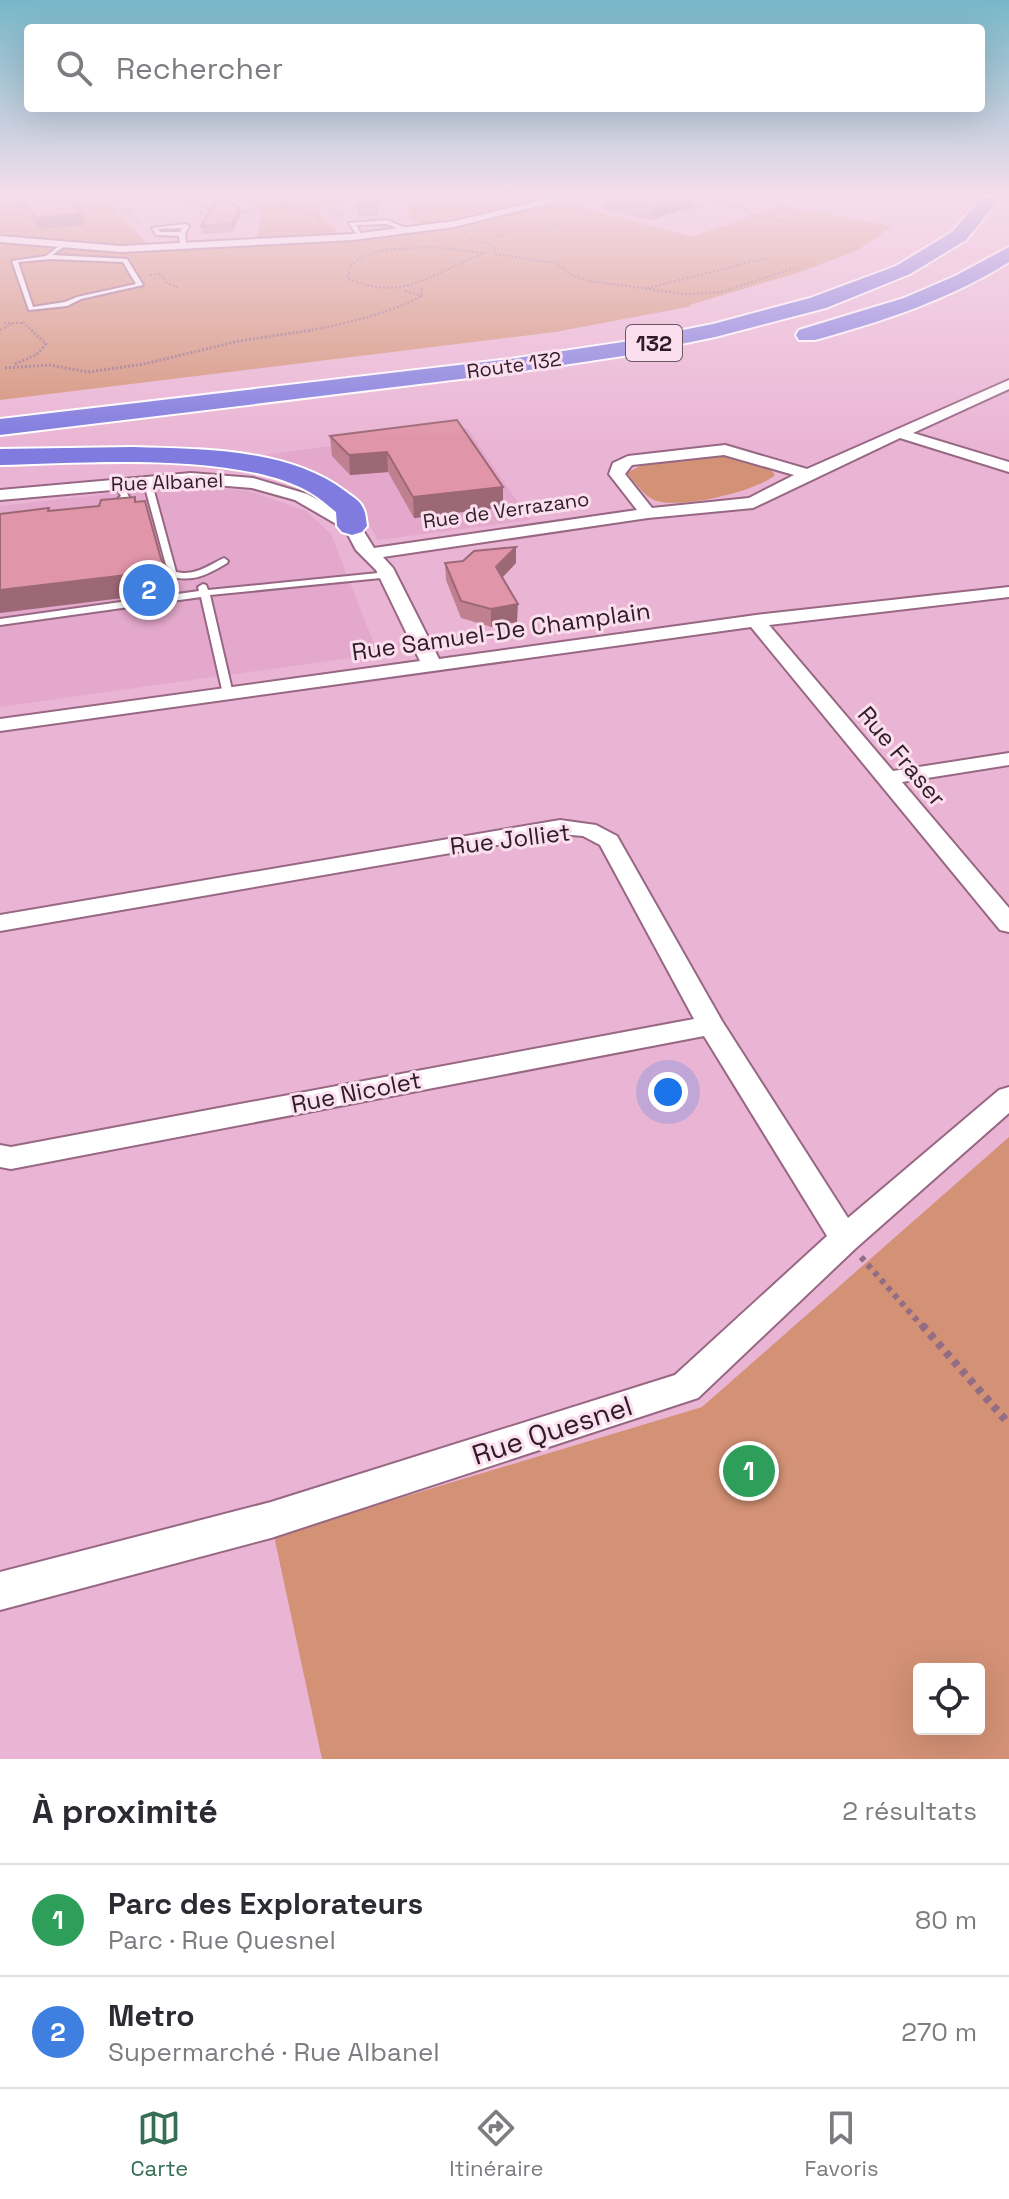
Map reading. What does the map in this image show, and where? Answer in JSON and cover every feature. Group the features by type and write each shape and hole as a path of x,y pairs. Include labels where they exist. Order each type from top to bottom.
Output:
{"highway":[{"name":"Route 132","path":"0,427 510,366 623,349 715,330 818,303 881,279"},
{"path":"785,341 914,301 964,279"},
{"path":"0,445 394,405"},
{"path":"0,457 152,456 266,468 305,480 334,494 350,509 352,526"}],"street":[{"name":"Rue de Verrazano","path":"371,555 389,549 648,513 753,503 808,474 1009,384"},
{"path":"901,434 1009,467"},
{"name":"Rue de Verrazano","path":"648,513 617,474 619,466 628,461 725,450 808,474"},
{"name":"Rue Albanel","path":"0,495 147,480 206,478 262,485 310,501 352,526 388,575 433,667"},
{"name":"Rue Samuel-De Champlain","path":"0,725 756,621 1009,592"},
{"name":"Rue Fraser","path":"756,621 1009,924"},
{"path":"887,778 1009,759"},
{"name":"Rue Jolliet","path":"0,923 560,827 588,830 609,841 711,1025 845,1239"},
{"name":"Rue Nicolet","path":"0,1156 11,1158 711,1025"},
{"name":"Rue Quesnel","path":"0,1591 271,1520 686,1387 845,1239 1009,1097"}],"lane":[{"path":"21,279 34,310 138,286 139,279"},
{"path":"147,480 172,574 199,577 224,561"},
{"path":"100,511 111,508 125,497 118,483"},
{"path":"0,622 256,587 388,575"},
{"path":"199,577 207,595 228,694"}],"path":[{"path":"164,279 178,287"},
{"path":"349,279 422,296"},
{"path":"400,290 433,279"},
{"path":"585,279 685,294 721,292 761,279"},
{"path":"642,290 683,279"},
{"path":"2,368 49,365 88,372 144,364 239,341 342,325 419,300 422,296 421,285"},
{"path":"642,290 651,296"},
{"path":"2,368 36,355 46,344 21,318 34,310"},
{"path":"4,323 24,323"},
{"path":"0,330 13,323"},
{"path":"845,1239 1009,1424"}],"shaded area":[{"path":"0,279 776,279 689,305 693,306 555,332 0,400"},
{"path":"467,428 530,520 378,540 349,490 263,455"},
{"path":"721,454 758,463 775,475 734,493 680,503 650,498 627,473 642,465"},
{"path":"186,485 249,491 306,511 331,534 378,654 0,707 0,506"},
{"path":"1009,1137 1009,1759 322,1759 274,1536 702,1407"}],"building":[{"path":"457,420 503,487 413,497 387,452 349,455 330,436"},
{"path":"135,497 135,502 145,501 161,559 169,570 0,590 0,514 99,506 101,500"},
{"path":"516,547 496,567 518,604 491,609 461,601 445,563 463,561 474,551"}],"place":[{"name":"Metro","path":"149,590"},
{"name":"Parc des Explorateurs","path":"749,1471"}]}
